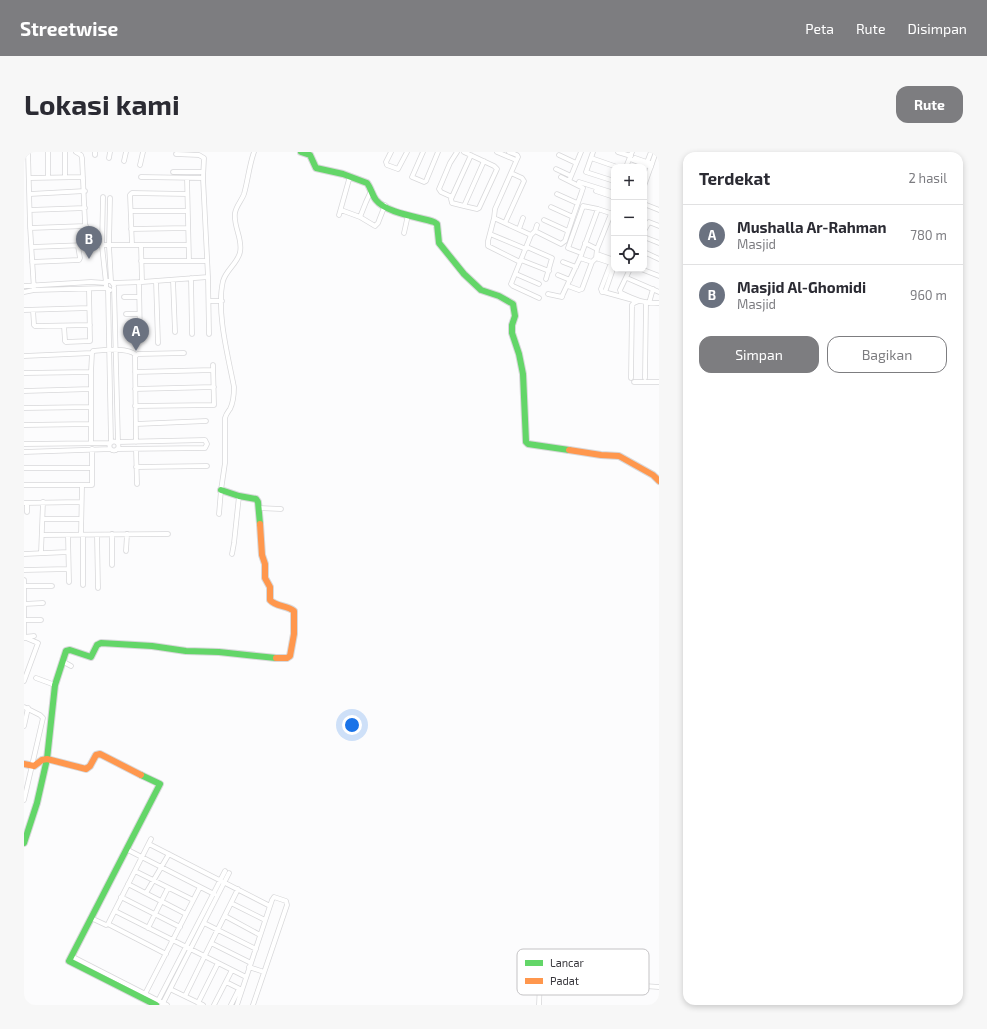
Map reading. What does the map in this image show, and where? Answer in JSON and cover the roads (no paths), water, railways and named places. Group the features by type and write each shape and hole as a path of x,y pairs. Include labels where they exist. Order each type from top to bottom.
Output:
{"street":[{"path":"28,152 30,178 30,227 34,288"},
{"path":"48,152 48,177"},
{"path":"65,152 65,177"},
{"path":"76,152 82,156 85,191 86,245"},
{"path":"109,158 110,152"},
{"path":"124,162 126,152"},
{"path":"140,165 143,152"},
{"path":"219,514 225,463 225,418 234,394 224,335 222,301 224,278 239,256 240,242 235,214 244,195 254,152"},
{"path":"301,152 310,155 316,168 350,176 367,183 370,186 374,198 379,203 408,215 430,220 437,224 439,243 467,278 481,290 498,296 513,304 515,316 512,331 520,356 523,374 525,435 526,442 528,444 601,455 619,456 653,475 659,481"},
{"path":"391,152 386,162 387,165 398,169 407,152"},
{"path":"422,152 412,177 424,182 426,181 438,152"},
{"path":"452,197 439,190 450,163 457,152"},
{"path":"464,152 496,167 496,171 481,204 477,209 452,203 451,201 471,156"},
{"path":"497,152 516,160"},
{"path":"509,152 518,155 495,209 488,241 490,247 520,261 549,271"},
{"path":"570,179 580,152"},
{"path":"593,152 586,170 587,173 611,180"},
{"path":"618,152 631,156 642,164"},
{"path":"646,164 651,152"},
{"path":"647,177 656,152"},
{"path":"176,154 202,156 204,158 203,178 209,301 209,334"},
{"path":"559,155 576,163"},
{"path":"591,158 611,165"},
{"path":"464,206 484,161"},
{"path":"647,166 651,165"},
{"path":"535,231 563,244 582,194 583,188 556,169"},
{"path":"173,172 203,172"},
{"path":"505,223 524,181 522,178 511,173"},
{"path":"339,215 350,176"},
{"path":"30,178 83,177"},
{"path":"141,177 203,178"},
{"path":"561,177 570,179"},
{"path":"187,178 188,261"},
{"path":"578,182 611,192"},
{"path":"30,194 85,191"},
{"path":"360,217 371,191"},
{"path":"596,191 611,196"},
{"path":"132,245 130,195 132,193 186,194"},
{"path":"557,194 577,204"},
{"path":"103,197 102,246 106,286 109,348 111,449"},
{"path":"110,198 109,246 113,284 114,348 118,409 119,446 117,450"},
{"path":"341,210 360,217 376,226 384,205"},
{"path":"647,205 659,210"},
{"path":"581,253 568,248 583,206 611,213"},
{"path":"551,207 573,217"},
{"path":"30,210 85,208"},
{"path":"548,294 562,297 580,258 598,209"},
{"path":"130,211 187,211"},
{"path":"404,233 408,215"},
{"path":"494,218 531,235"},
{"path":"519,229 523,218"},
{"path":"568,286 579,290 582,289 611,219"},
{"path":"544,220 568,231"},
{"path":"647,226 649,222 659,226"},
{"path":"537,225 520,261 512,281 512,286 539,298"},
{"path":"24,227 86,226"},
{"path":"131,229 188,228"},
{"path":"490,234 552,258 546,279"},
{"path":"647,238 659,243"},
{"path":"585,244 597,254 611,260"},
{"path":"32,247 86,245 187,245"},
{"path":"140,245 140,338"},
{"path":"32,262 79,260 78,246"},
{"path":"647,253 659,259"},
{"path":"580,258 592,262"},
{"path":"104,259 110,259"},
{"path":"141,261 206,261"},
{"path":"563,262 576,267"},
{"path":"611,266 601,289 602,292 647,303 659,303"},
{"path":"647,271 659,276"},
{"path":"629,272 620,292 639,301"},
{"path":"516,274 539,284"},
{"path":"558,275 570,280"},
{"path":"24,286 34,288 89,289 113,284 208,277"},
{"path":"191,278 192,334"},
{"path":"627,278 659,292"},
{"path":"174,280 175,332"},
{"path":"156,281 158,343"},
{"path":"24,292 34,288 90,282 112,289 113,284"},
{"path":"64,326 65,342 90,341 89,289"},
{"path":"645,378 647,303 653,289"},
{"path":"124,297 139,297"},
{"path":"209,301 222,301"},
{"path":"631,378 632,305 639,301"},
{"path":"24,310 89,308"},
{"path":"33,310 34,326 90,325"},
{"path":"126,314 140,314"},
{"path":"126,331 140,331"},
{"path":"24,356 92,353 93,351 109,348 134,352 136,355 184,353"},
{"path":"91,443 92,353"},
{"path":"136,355 136,442"},
{"path":"135,372 213,368 214,387 214,405 135,406"},
{"path":"24,373 91,372"},
{"path":"634,382 659,382"},
{"path":"135,389 214,387"},
{"path":"24,390 91,389"},
{"path":"24,408 91,407"},
{"path":"110,409 118,409"},
{"path":"136,424 206,422"},
{"path":"24,425 91,424"},
{"path":"24,444 205,440 207,444 207,448 136,449 114,451 111,449 92,449 24,452"},
{"path":"85,443 85,450"},
{"path":"24,485 92,485 92,449"},
{"path":"136,449 137,484"},
{"path":"136,467 206,466"},
{"path":"24,468 92,468"},
{"path":"82,485 81,519 83,585"},
{"path":"24,843 37,803 47,759 55,685 65,652 68,650 92,657 97,645 101,643 152,646 186,651 219,652 285,658 289,657 294,634 294,611 291,608 274,604 270,600 270,589 265,578 265,564 262,555 258,502 256,499 239,496 221,490"},
{"path":"232,554 239,496"},
{"path":"41,553 43,502"},
{"path":"27,512 26,503 81,502"},
{"path":"259,508 281,509"},
{"path":"43,520 81,519"},
{"path":"97,534 98,588"},
{"path":"112,534 112,565"},
{"path":"126,550 127,534"},
{"path":"42,535 168,534"},
{"path":"68,535 69,582"},
{"path":"24,554 68,552"},
{"path":"24,570 68,569"},
{"path":"24,580 24,637"},
{"path":"24,586 52,586"},
{"path":"24,604 43,603"},
{"path":"24,620 41,620"},
{"path":"24,637 34,636"},
{"path":"24,637 38,644 24,680"},
{"path":"62,661 72,666"},
{"path":"36,678 55,685"},
{"path":"24,726 26,708 43,718 24,800"},
{"path":"24,764 32,766 42,760 47,759 86,769 90,766 96,755 100,754 160,784 69,960 157,1003 164,1004 188,948 214,894 223,881"},
{"path":"108,924 151,839"},
{"path":"149,844 270,906"},
{"path":"126,849 214,894"},
{"path":"146,893 169,854"},
{"path":"135,871 193,900"},
{"path":"157,1003 204,923 227,872"},
{"path":"128,884 186,914"},
{"path":"145,994 200,887"},
{"path":"148,928 168,888"},
{"path":"185,996 238,889"},
{"path":"231,1005 246,977 274,897 284,900 287,903 253,1005"},
{"path":"121,898 180,927"},
{"path":"231,903 265,920"},
{"path":"115,911 246,977"},
{"path":"224,916 260,935"},
{"path":"91,918 106,925 108,924 166,954"},
{"path":"204,923 256,948"},
{"path":"211,942 264,972"},
{"path":"71,956 145,994 157,1003"},
{"path":"198,1003 218,963"},
{"path":"214,1005 232,970"},
{"path":"226,982 240,990"},
{"path":"649,986 659,987"},
{"path":"170,989 203,1005"},
{"path":"237,1005 240,990"},
{"path":"539,995 539,1005"}],"place":[{"name":"Masjid Al-Ghomidi","path":"89,259"},
{"name":"Mushalla Ar-Rahman","path":"136,351"}]}
